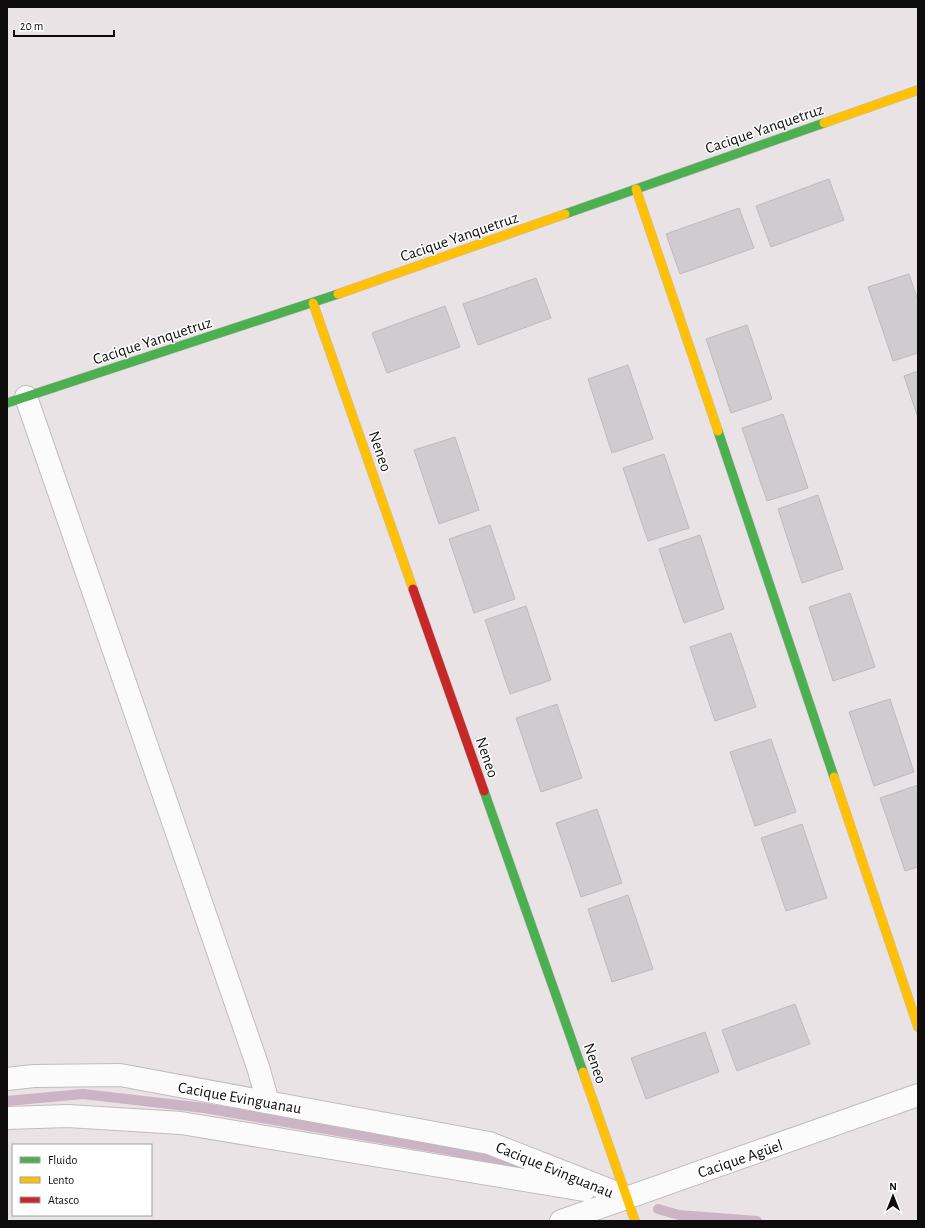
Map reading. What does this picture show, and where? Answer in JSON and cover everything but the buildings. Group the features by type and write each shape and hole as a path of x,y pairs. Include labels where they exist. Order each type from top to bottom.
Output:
{"street":[{"name":"Cacique Yanquetruz","path":"17,400 313,303 918,90"},
{"path":"636,189 918,1027"},
{"name":"Neneo","path":"313,303 635,1221"},
{"path":"17,400 256,1059 268,1102"},
{"name":"Cacique Evinguanau","path":"7,1079 34,1076 120,1075 489,1143 627,1197"},
{"name":"Cacique Agüel","path":"561,1221 918,1095"},
{"name":"Cacique Evinguanau","path":"7,1118 68,1116 181,1123 627,1197"}],"waterway":[{"path":"7,1101 83,1094 204,1108 449,1150 524,1170"},
{"path":"658,1209 679,1215 757,1221"}],"traffic: fast":[{"path":"565,214 824,123"},
{"path":"7,403 338,294"},
{"path":"718,431 834,777"},
{"path":"484,791 583,1072"}],"traffic: slow":[{"path":"824,123 918,90"},
{"path":"636,189 718,431"},
{"path":"338,294 565,214"},
{"path":"313,303 413,589"},
{"path":"834,777 918,1027"},
{"path":"583,1072 635,1221"}],"traffic: jam":[{"path":"413,589 484,791"}]}
